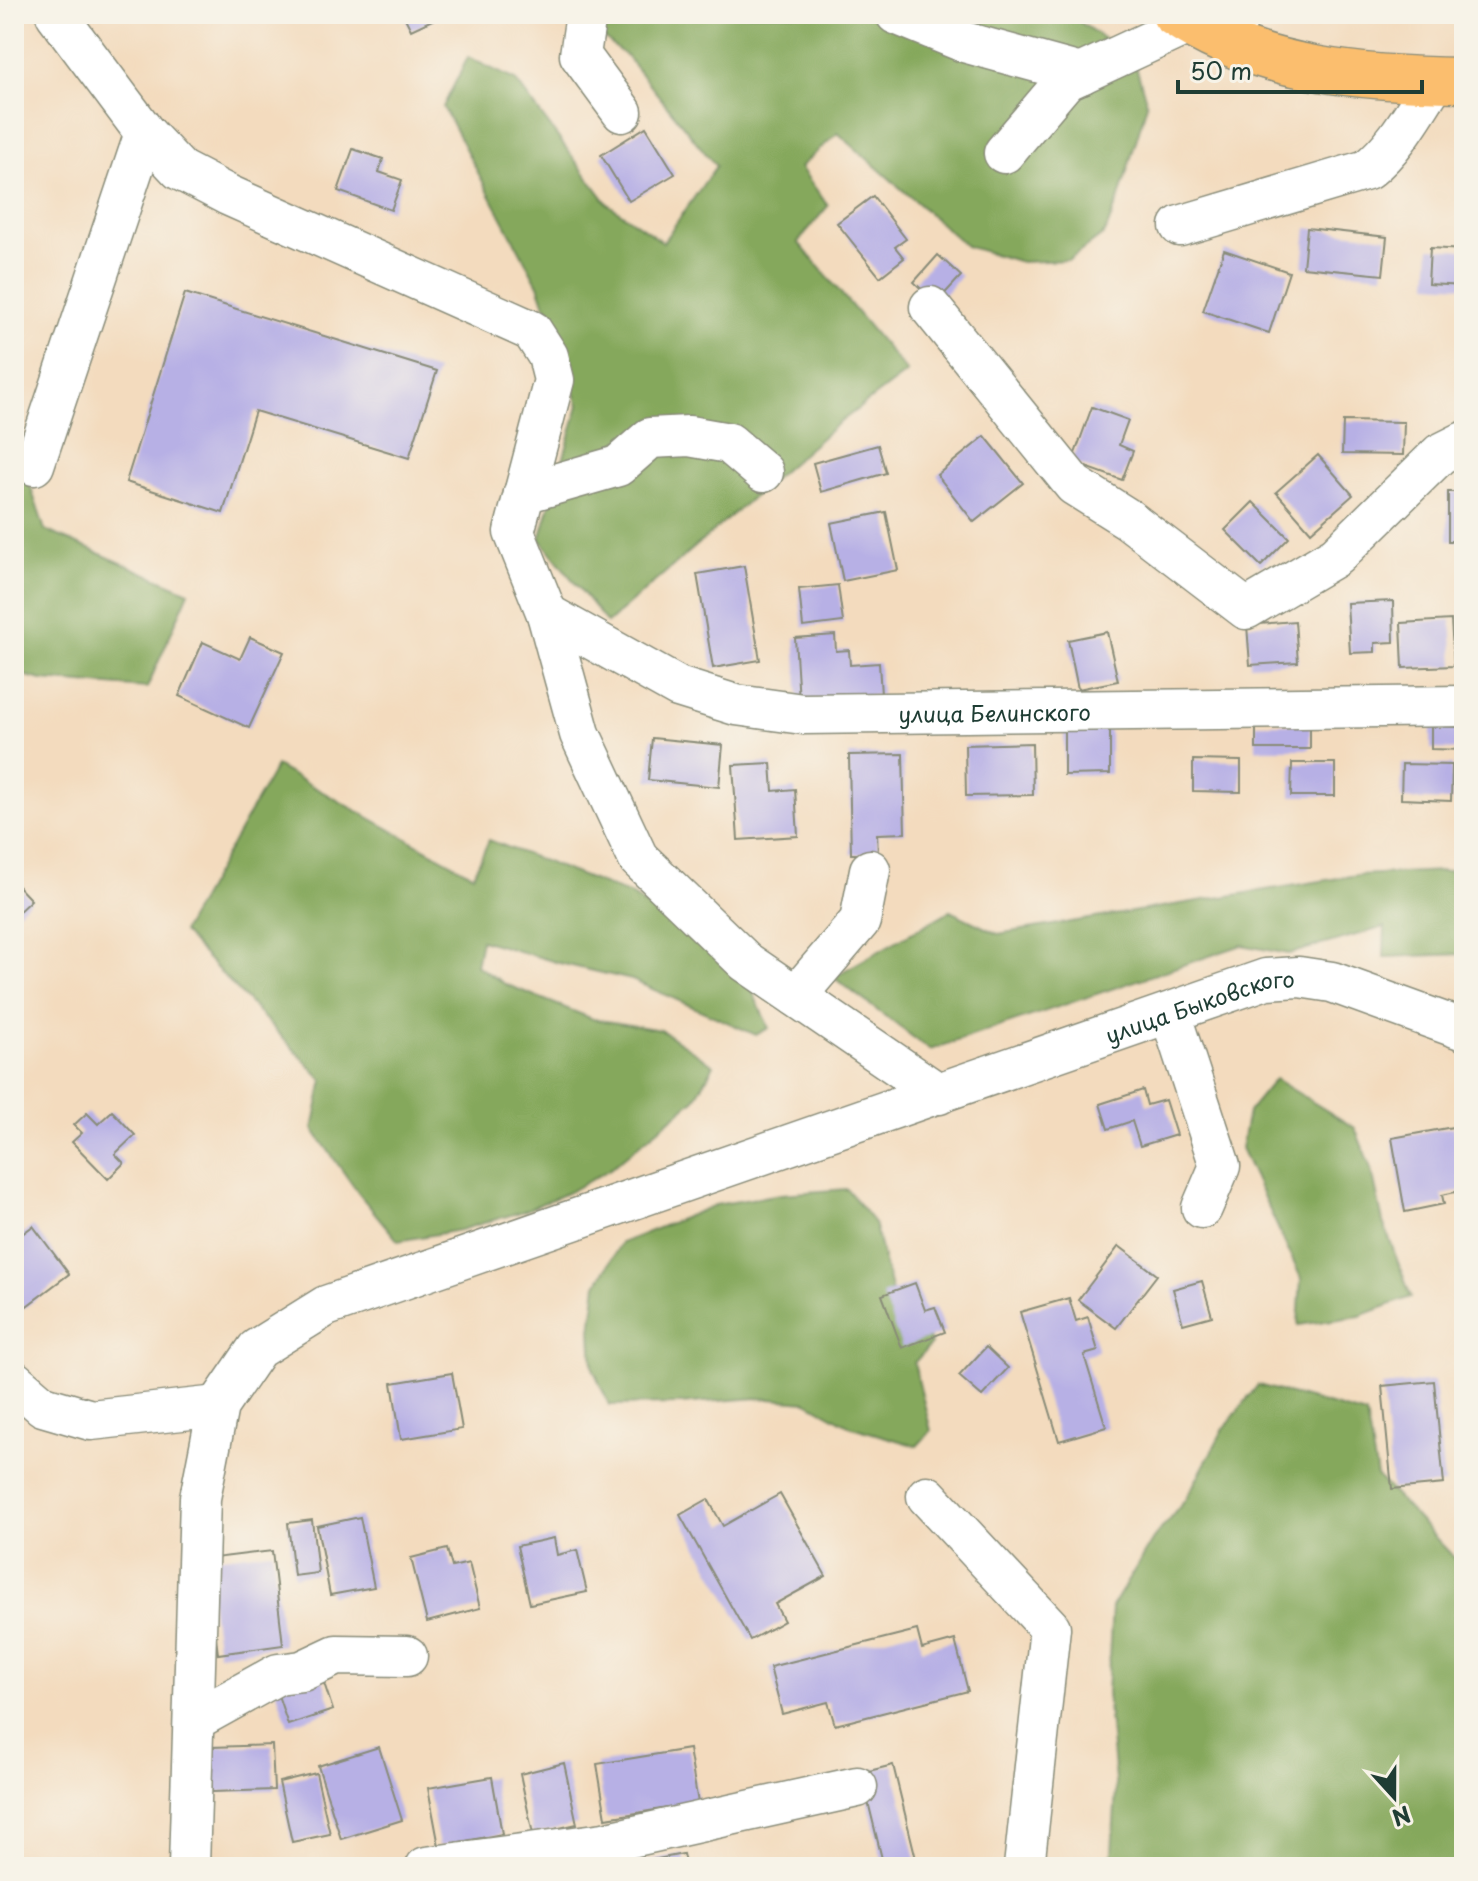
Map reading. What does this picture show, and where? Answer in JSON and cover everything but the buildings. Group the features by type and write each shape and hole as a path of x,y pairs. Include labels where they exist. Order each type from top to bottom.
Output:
{"main road":[{"path":"1181,19 1234,29 1288,62 1355,74 1450,80"}],"street":[{"path":"56,14 145,133 180,170 228,195 532,331 548,356 554,380 514,532 547,614 580,734 638,858 746,962 939,1094"},
{"path":"586,14 580,55 622,112"},
{"path":"896,14 964,42 1081,74"},
{"path":"1004,153 1065,81 1181,19"},
{"path":"1180,226 1367,170 1381,159 1450,80"},
{"path":"34,465 145,133"},
{"path":"930,307 1074,485 1128,519 1246,609 1336,556 1440,454 1464,442"},
{"path":"524,493 618,466 650,438 689,436 729,443 763,472"},
{"name":"улица Белинского","path":"547,614 678,687 736,705 803,714 1464,706"},
{"path":"796,996 860,921 870,870"},
{"name":"улица Быковского","path":"218,1406 257,1349 326,1306 1266,979 1299,977 1332,982 1464,1030"},
{"path":"1170,1013 1220,1166 1202,1208"},
{"path":"14,1381 43,1406 91,1420 218,1406 200,1498 189,1867"},
{"path":"927,1496 1050,1628 1024,1867"},
{"path":"195,1720 278,1674 302,1671 336,1655 407,1656"},
{"path":"426,1867 606,1855 857,1787"}],"green space":[{"path":"575,14 1068,14 1134,59 1147,104 1119,198 1105,233 1069,260 1021,262 966,246 838,133 800,167 828,206 798,242 907,372 835,426 607,623 540,539 579,405 538,285 443,107 468,57 515,80 608,204 663,242 716,166 628,58"},
{"path":"14,437 45,530 189,592 147,688 42,680 14,673"},
{"path":"276,766 473,875 489,840 631,895 699,942 750,986 769,1028 756,1035 632,980 481,940 476,965 505,984 593,1019 661,1030 714,1065 695,1099 610,1169 569,1192 524,1211 460,1230 398,1241 359,1194 313,1129 323,1080 182,932"},
{"path":"1464,870 1464,954 1384,957 1385,927 1289,954 1242,945 930,1050 833,977 950,911 998,934 1357,875"},
{"path":"1275,1079 1355,1128 1372,1171 1383,1222 1411,1297 1360,1316 1298,1325 1301,1278 1241,1148 1248,1112"},
{"path":"847,1189 874,1223 896,1308 917,1305 931,1344 914,1363 931,1431 917,1446 852,1427 807,1402 757,1398 609,1405 593,1368 591,1330 597,1284 621,1243 715,1205 781,1194"},
{"path":"1258,1385 1366,1415 1377,1476 1464,1568 1464,1861 1456,1867 1111,1867 1116,1792 1107,1693 1112,1607 1153,1539 1186,1499 1223,1430"}]}
